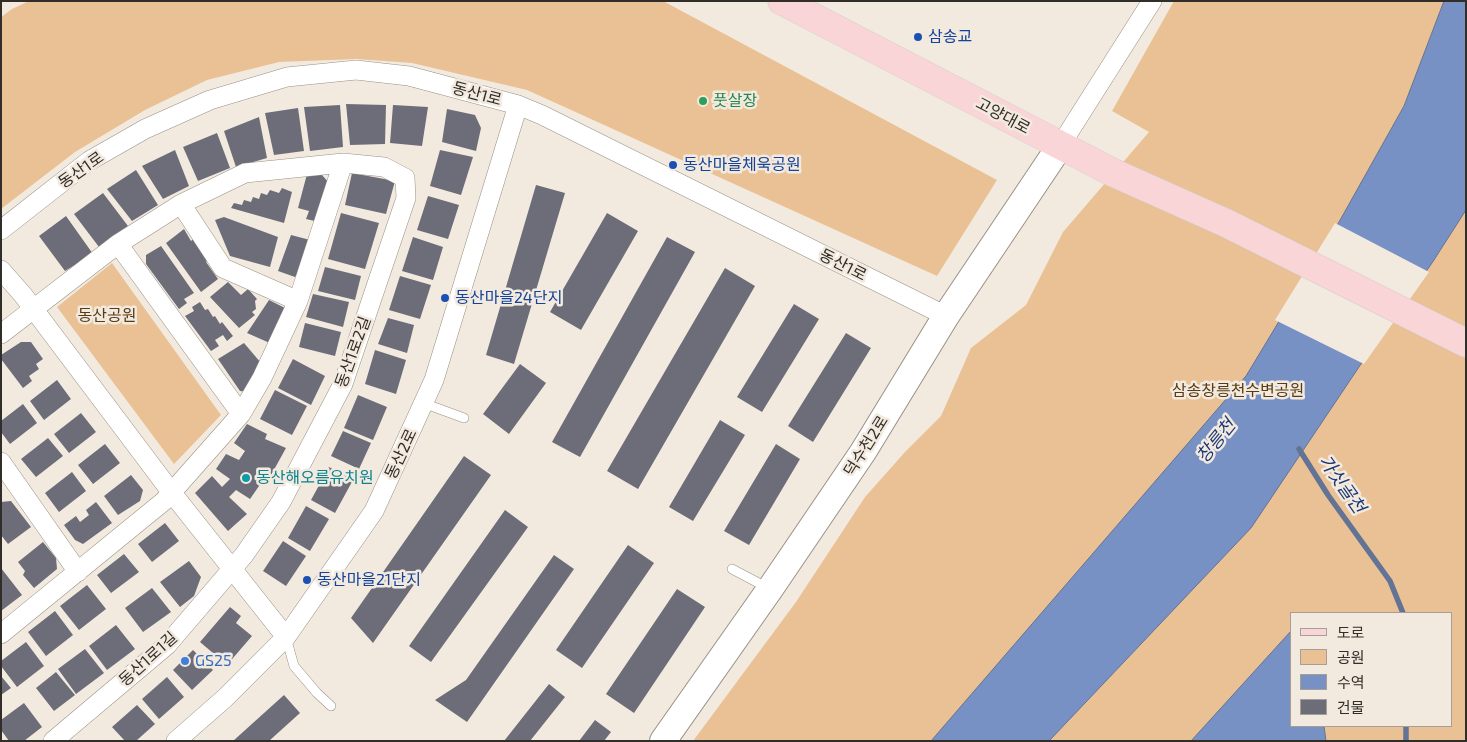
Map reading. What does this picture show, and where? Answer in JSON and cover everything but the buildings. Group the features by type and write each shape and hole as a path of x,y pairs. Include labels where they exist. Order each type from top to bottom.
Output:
{"main road":[{"name":"고양대로","path":"796,4 1060,146 1114,173 1226,223 1466,343"}],"street":[{"path":"1060,146 1152,1"},
{"name":"동산1로","path":"1,230 89,162 146,129 210,100 287,77 356,70 409,76 518,105 719,202 946,316"},
{"name":"동산2로","path":"176,741 225,698 286,637 374,511 434,380 518,105"},
{"name":"덕수천2로","path":"664,741 863,452 946,316 1060,146"},
{"path":"1,634 172,494 241,414 262,378 298,301 343,163"},
{"name":"동산1로2길","path":"32,308 118,244 181,204 245,173 343,163 384,167 404,178 406,198 343,384 280,502 244,555 232,567"},
{"path":"181,204 223,268 298,301"},
{"path":"118,244 241,414"},
{"path":"1,270 32,308 172,494 286,637"},
{"path":"1,334 32,308"},
{"path":"4,470 78,572"},
{"name":"동산1로1길","path":"53,741 167,645 232,567"}],"lane":[{"path":"423,403 453,412 464,418"},
{"path":"732,569 770,589"},
{"path":"286,637 294,666 331,706"}],"green space":[{"path":"29,1 663,1 997,180 937,276 527,90 412,63 357,59 279,62 207,80 145,110 75,152 1,209 1,17"},
{"name":"삼송창릉천수변공원","path":"1174,1 1466,1 1466,741 693,741 796,602 865,497 905,452 941,416 971,348 1026,305 1063,232 1149,132 1112,111"},
{"name":"동산공원","path":"112,263 221,415 174,464 57,307"}],"water":[{"name":"창릉천","path":"1444,1 1466,1 1466,210 1432,263 1361,364 1251,528 1049,741 931,741 1246,376 1339,222 1404,106"},
{"path":"1290,632 1290,727 1324,727 1326,741 1191,741"}],"pier":[{"path":"1335,223 1429,272 1364,364 1275,320"}],"waterway":[{"name":"가싯골천","path":"1299,449 1328,495 1390,581 1403,612"},
{"name":"가싯골천","path":"1406,727 1406,741"}],"place":[{"name":"삼송교","path":"918,37"},
{"name":"풋살장","path":"703,101"},
{"name":"동산마을체욱공원","path":"673,165"},
{"name":"동산마을24단지","path":"445,298"},
{"name":"동산해오름유치원","path":"246,478"},
{"name":"동산마을21단지","path":"307,580"},
{"name":"GS25","path":"185,661"}]}
